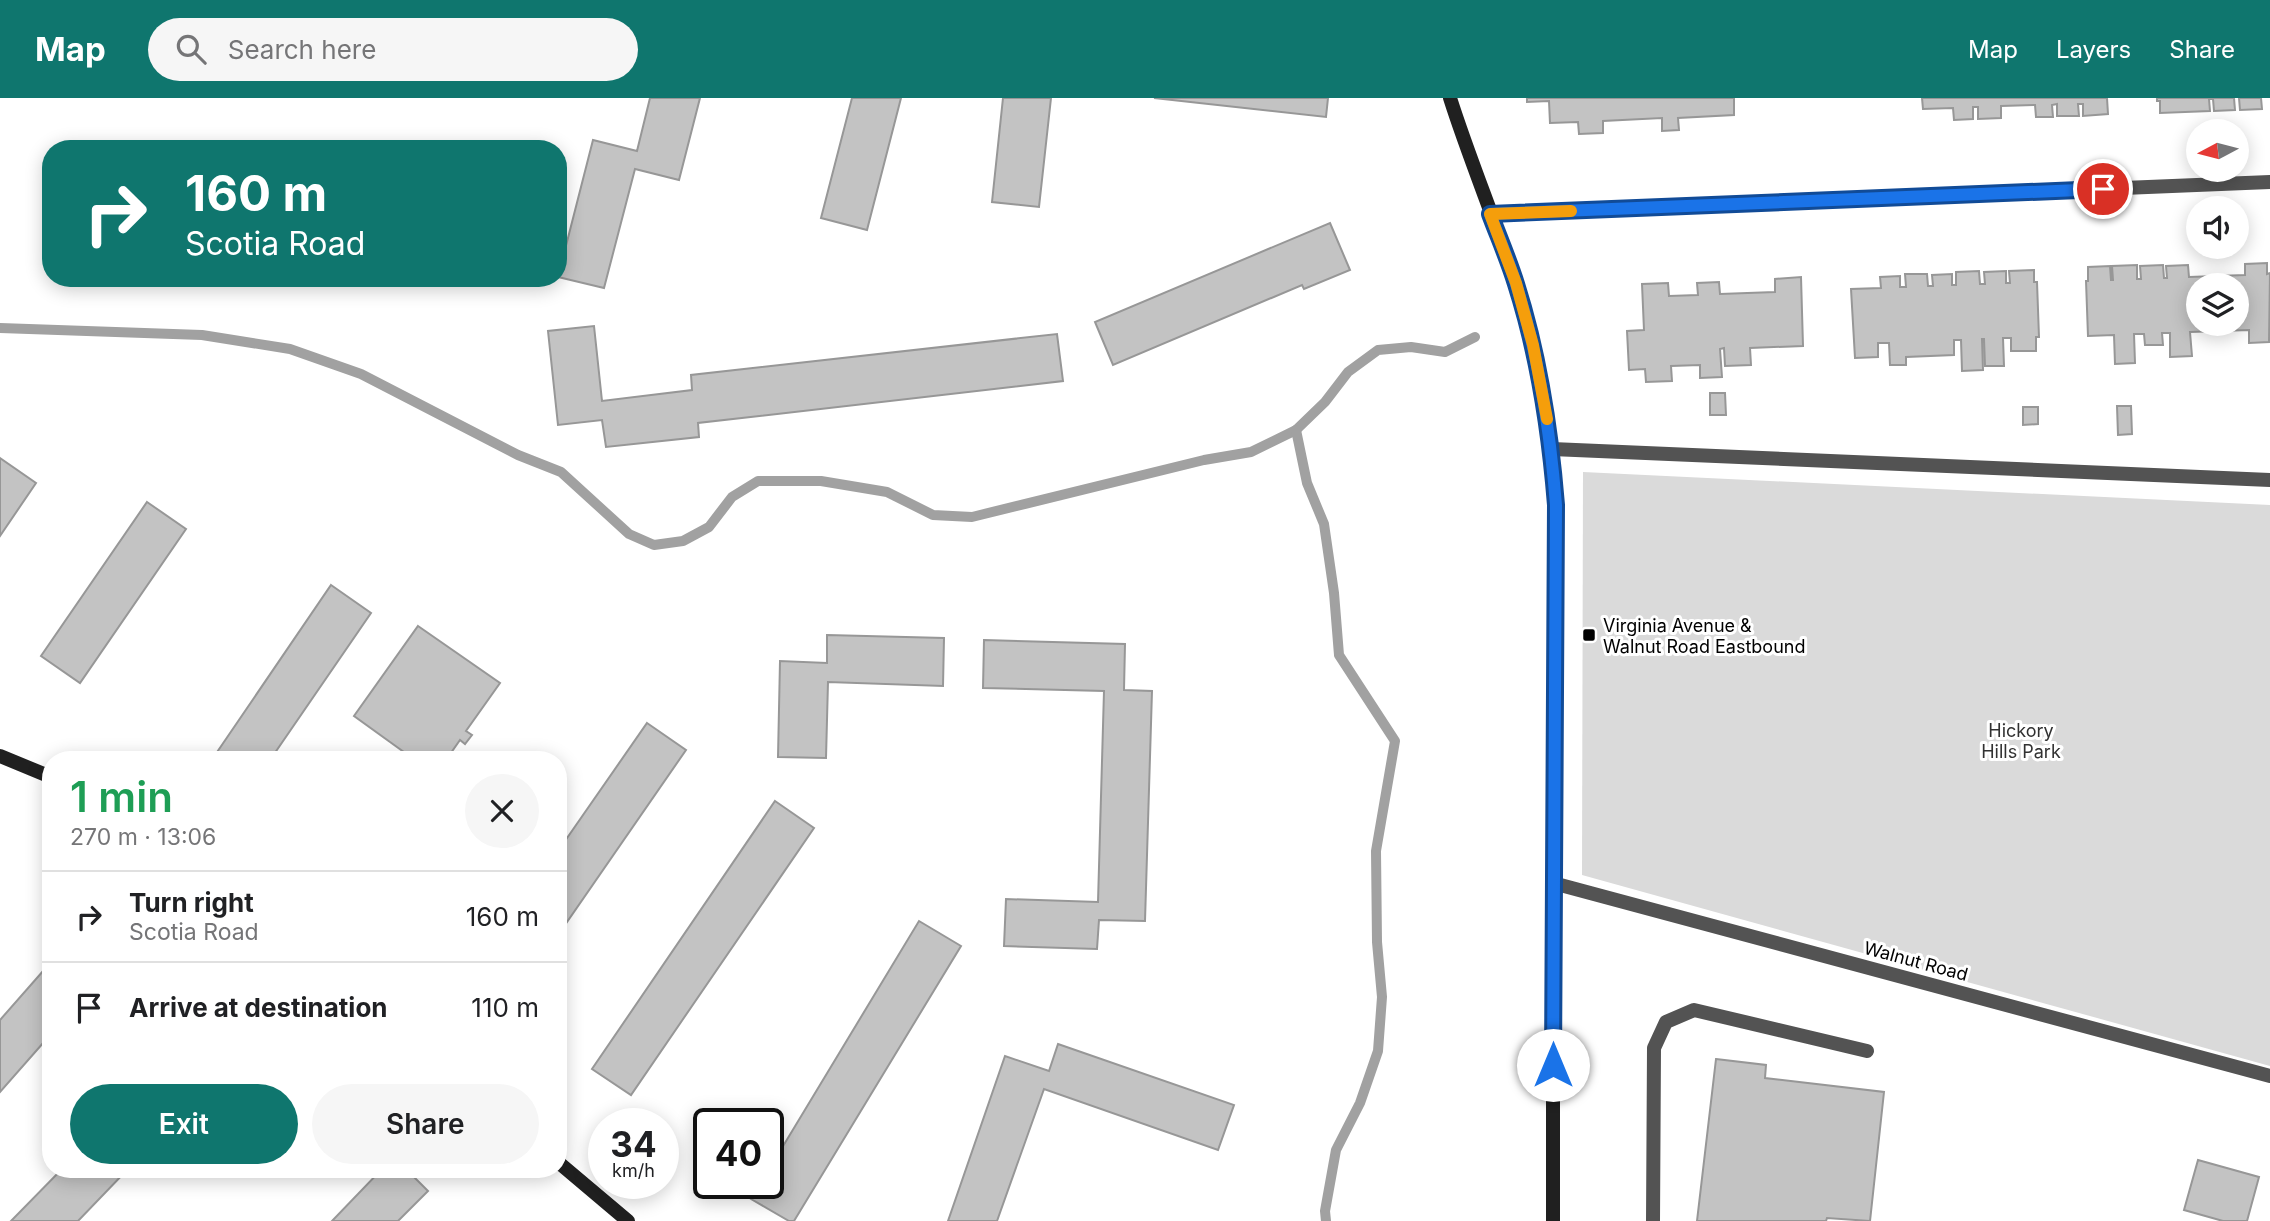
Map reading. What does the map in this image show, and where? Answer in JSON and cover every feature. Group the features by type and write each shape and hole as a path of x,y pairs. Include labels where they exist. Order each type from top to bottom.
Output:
{"street":[{"path":"1450,98 1516,283 1533,345 1552,449 1556,505 1553,1221"},
{"path":"1490,214 2270,182"},
{"path":"1552,449 2270,481"},
{"path":"0,756 42,773"},
{"name":"Walnut Road","path":"1553,883 2270,1076"},
{"path":"1653,1221 1654,1048 1666,1022 1693,1010 1867,1051"},
{"path":"567,1170 628,1221"}],"green space":[{"name":"Hickory Hills Park","path":"1583,472 2270,505 2270,1066 1582,875"}],"building":[{"path":"650,98 700,98 679,180 635,169 604,288 567,279 567,242 593,140 637,151"},
{"path":"852,98 901,98 867,230 821,218"},
{"path":"1003,98 1051,98 1039,207 992,202"},
{"path":"1154,98 1328,98 1326,117"},
{"path":"1527,98 1734,98 1734,115 1678,118 1679,130 1662,131 1662,118 1603,121 1603,133 1579,134 1578,122 1550,123 1549,101 1527,102"},
{"path":"1922,98 2107,98 2108,114 2083,116 2083,104 2078,104 2079,116 2057,116 2057,104 2052,105 2053,117 2036,117 2035,105 2001,106 2001,118 1978,119 1978,107 1973,107 1973,119 1954,120 1953,108 1923,109"},
{"path":"2157,98 2234,98 2235,110 2214,111 2213,99 2209,99 2210,111 2160,113 2160,101 2157,101"},
{"path":"2239,98 2261,98 2262,109 2240,110"},
{"path":"1330,223 1350,270 1304,289 1302,285 1113,365 1095,322"},
{"path":"2267,263 2267,274 2270,273 2269,342 2249,343 2249,273 2245,273 2245,264"},
{"path":"2137,265 2137,279 2141,279 2140,266 2163,265 2164,278 2167,278 2166,266 2188,265 2186,336 2190,336 2192,356 2170,357 2170,333 2162,333 2163,345 2145,345 2144,334 2134,334 2135,363 2115,364 2114,335 2088,336 2088,267 2110,266 2113,280 2112,266"},
{"path":"2034,270 2039,337 2036,337 2036,351 2011,351 2011,338 2003,338 2004,366 1985,366 1982,339 1983,370 1962,371 1961,340 1954,340 1954,355 1906,357 1906,365 1890,365 1889,343 1878,343 1878,357 1855,358 1851,289 1881,288 1880,277 1900,276 1900,287 1906,287 1905,274 1927,274 1928,286 1933,286 1932,275 1952,274 1952,285 1956,285 1956,272 1979,271 1980,284 1985,284 1984,272 2006,271 2006,283 2010,283 2009,271"},
{"path":"1801,277 1803,346 1750,348 1751,365 1725,366 1724,348 1720,349 1722,377 1700,378 1700,365 1671,366 1672,381 1646,382 1645,369 1629,370 1627,331 1644,330 1642,284 1668,283 1669,296 1698,295 1697,283 1719,282 1720,294 1775,292 1775,279"},
{"path":"594,326 602,401 692,390 691,375 1057,334 1063,381 698,423 699,437 606,447 602,420 558,425 548,331"},
{"path":"1710,393 1725,393 1726,415 1710,415"},
{"path":"2117,406 2131,406 2132,434 2118,435"},
{"path":"2023,407 2038,407 2038,424 2023,425"},
{"path":"0,458 36,483 0,536"},
{"path":"147,502 186,529 80,683 41,656"},
{"path":"331,585 371,613 276,751 218,751"},
{"path":"418,626 500,683 466,731 472,735 465,744 460,740 452,751 403,751 354,716"},
{"path":"827,635 944,638 943,686 828,682 826,758 778,757 780,661 827,663"},
{"path":"984,640 1125,644 1124,690 1152,691 1145,921 1099,920 1097,949 1004,946 1006,899 1098,902 1104,691 983,688"},
{"path":"647,723 686,750 567,922 567,838"},
{"path":"775,801 814,828 631,1095 592,1069"},
{"path":"919,921 961,946 794,1221 789,1221 751,1199 784,1199 784,1145"},
{"path":"42,972 42,1044 0,1092 0,1020"},
{"path":"1058,1044 1234,1105 1218,1150 1044,1089 997,1221 948,1221 1005,1056 1049,1071"},
{"path":"1716,1059 1766,1065 1765,1078 1884,1092 1870,1221 1827,1218 1826,1221 1697,1221"},
{"path":"2198,1160 2259,1177 2247,1221 2223,1221 2184,1210"},
{"path":"53,1178 119,1178 78,1221 11,1221"},
{"path":"373,1178 415,1178 428,1191 398,1221 332,1221"}],"waterway":[{"path":"0,328 202,335 290,349 361,374 518,455 561,472 629,534 654,545 683,541 709,527 732,497 758,481 821,481 887,492 933,515 972,517 1204,460 1251,452 1296,430 1325,402 1348,372 1378,350 1411,347 1445,352 1475,337"},
{"path":"1296,430 1307,483 1324,524 1339,655 1395,741 1376,851 1377,942 1382,997 1378,1051 1360,1103 1336,1150 1325,1211 1326,1221"}],"slow traffic":[{"path":"1547,419 1533,345 1516,283 1490,214 1571,211"}],"place":[{"name":"Virginia Avenue & Walnut Road Eastbound","path":"1589,635"}],"route":[{"path":"1553,1065 1556,505 1552,449 1533,345 1516,283 1490,214 2103,189"}]}
